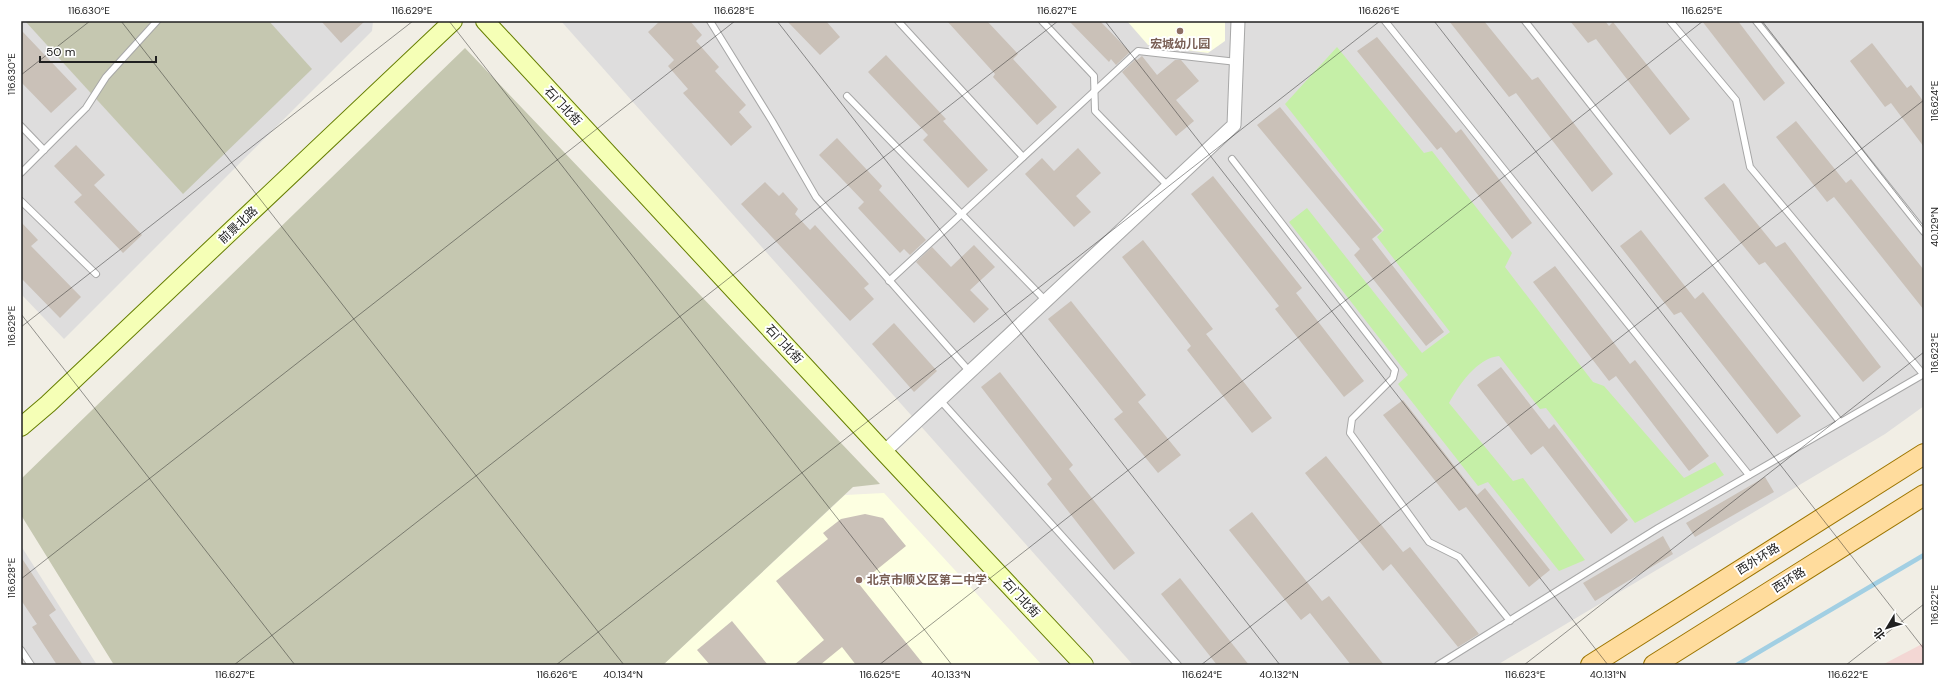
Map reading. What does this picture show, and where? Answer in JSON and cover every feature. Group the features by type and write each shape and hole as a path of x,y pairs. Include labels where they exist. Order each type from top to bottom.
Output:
{"main road":[{"name":"西外环路","path":"1591,665 1924,454"},
{"name":"西环路","path":"1654,665 1924,495"}],"street":[{"name":"前景北路","path":"21,427 59,393 453,21"},
{"name":"石门北街","path":"485,21 884,452 1084,665"},
{"path":"884,452 1234,125 1238,21"}],"lane":[{"path":"21,173 86,108 106,77 158,21"},
{"path":"710,21 772,121 816,197 970,372"},
{"path":"898,21 1023,157"},
{"path":"1042,21 1094,76 1096,111 1168,186"},
{"path":"1385,21 1749,475"},
{"path":"1525,21 1840,422"},
{"path":"1438,665 1658,528 1924,374 1750,167 1736,100 1670,21"},
{"path":"1756,21 1924,232"},
{"path":"889,281 1138,51 1237,62"},
{"path":"847,96 1046,301"},
{"path":"21,126 44,150"},
{"path":"1232,159 1395,370 1393,378 1352,419 1350,433 1429,542 1458,557 1510,621"},
{"path":"21,201 96,274"},
{"path":"940,400 1178,665"},
{"path":"21,650 31,665"}],"shaded area":[{"path":"21,21 373,21 372,31 64,339 21,294"},
{"path":"25,21 269,21 312,69 183,194"},
{"path":"561,21 1924,21 1924,406 1885,434 1497,665 1133,665"},
{"name":"宏城幼儿园","path":"1127,21 1225,21 1225,41 1208,53 1148,45"},
{"path":"465,48 880,484 853,487 663,665 114,665 21,515 21,479"},
{"name":"北京市顺义区第二中学","path":"884,493 1042,665 663,665 845,495"},
{"path":"21,546 97,665 21,665"},
{"path":"1924,643 1924,665 1882,665"}],"green space":[{"path":"1337,47 1424,153 1432,151 1512,253 1505,267 1593,382 1604,386 1684,478 1715,462 1724,475 1635,523 1546,408 1540,409 1499,356 1491,358 1476,367 1463,381 1449,403 1513,481 1523,478 1585,560 1559,571 1488,482 1478,486 1398,384 1408,375 1289,222 1307,208 1422,353 1450,332 1377,237 1384,230 1285,104"}],"building":[{"path":"321,21 365,21 341,43"},
{"path":"660,21 690,21 702,35 696,41 719,67 715,71 746,105 739,112 752,127 731,146 683,93 688,89 668,66 674,60 648,32"},
{"path":"787,21 826,21 840,37 820,55"},
{"path":"947,21 987,21 1018,54 1013,59 1057,107 1037,125 993,77 995,74"},
{"path":"1069,21 1100,21 1130,52 1116,65 1111,59 1109,62"},
{"path":"1449,21 1484,21 1532,80 1538,77 1613,174 1592,192 1516,93 1509,97"},
{"path":"1570,21 1605,21 1609,26 1613,22 1690,119 1670,135 1596,39 1588,43"},
{"path":"1702,21 1738,21 1785,83 1764,101"},
{"path":"21,30 77,89 51,113 21,82"},
{"path":"1377,37 1456,133 1461,129 1532,223 1512,239 1441,147 1437,150 1357,51"},
{"path":"1872,43 1907,88 1911,85 1924,102 1924,147 1891,103 1885,107 1850,61"},
{"path":"886,55 946,119 943,121 988,170 968,188 923,140 928,135 868,72"},
{"path":"1142,56 1157,75 1175,60 1181,60 1199,81 1176,100 1194,121 1176,136 1122,72 1136,59 1137,60"},
{"path":"1280,107 1382,231 1372,239 1444,332 1426,346 1354,255 1360,249 1257,125"},
{"path":"1796,121 1846,183 1851,179 1924,270 1924,310 1834,197 1827,202 1776,137"},
{"path":"837,138 882,186 879,190 926,240 910,255 904,249 900,253 858,208 864,202 819,155"},
{"path":"76,145 105,175 94,185 142,235 123,253 74,202 82,195 54,166"},
{"path":"1078,148 1101,173 1076,196 1091,212 1074,227 1025,174 1042,158 1054,171"},
{"path":"1213,176 1302,288 1296,293 1364,381 1344,397 1275,309 1279,306 1191,194"},
{"path":"765,182 779,196 783,192 798,209 795,214 810,230 815,225 869,284 864,288 874,299 850,321 741,204"},
{"path":"1724,183 1776,247 1785,242 1881,367 1863,382 1765,262 1759,265 1704,198"},
{"path":"21,222 38,240 31,246 81,297 60,318 21,278"},
{"path":"1641,230 1695,299 1703,292 1801,416 1777,434 1681,312 1674,315 1620,246"},
{"path":"1143,240 1213,329 1206,334 1272,418 1252,433 1187,350 1191,346 1122,257"},
{"path":"974,245 995,267 970,290 989,309 974,323 916,262 932,247 951,267"},
{"path":"1555,266 1630,364 1635,360 1709,456 1689,471 1616,376 1609,381 1533,282"},
{"path":"1071,301 1146,395 1138,402 1181,455 1158,473 1114,419 1123,412 1048,319"},
{"path":"894,323 937,371 914,392 872,344"},
{"path":"1501,367 1549,429 1554,424 1628,520 1611,534 1543,446 1531,455 1477,385"},
{"path":"1000,372 1073,465 1069,469 1135,553 1114,570 1047,484 1052,479 981,387"},
{"path":"1403,400 1477,495 1485,488 1550,570 1529,587 1466,507 1459,511 1383,415"},
{"path":"1326,456 1403,552 1410,547 1479,634 1458,647 1391,564 1383,571 1305,473"},
{"path":"1765,477 1774,492 1695,537 1686,523"},
{"path":"1252,512 1322,601 1329,596 1384,665 1351,665 1310,613 1301,620 1229,530"},
{"path":"865,514 883,518 906,546 859,584 924,665 856,665 842,647 820,665 794,665 824,640 776,581 828,539 823,533 841,519"},
{"path":"1663,536 1673,554 1595,601 1583,583"},
{"path":"21,557 56,610 49,615 83,665 57,665 32,627 37,624 21,600"},
{"path":"1180,578 1249,665 1217,665 1161,594"},
{"path":"732,621 768,665 710,665 697,650"}],"waterway":[{"path":"1737,665 1924,555"}],"place":[{"name":"宏城幼儿园","path":"1180,31"},
{"name":"北京市顺义区第二中学","path":"859,580"}]}
